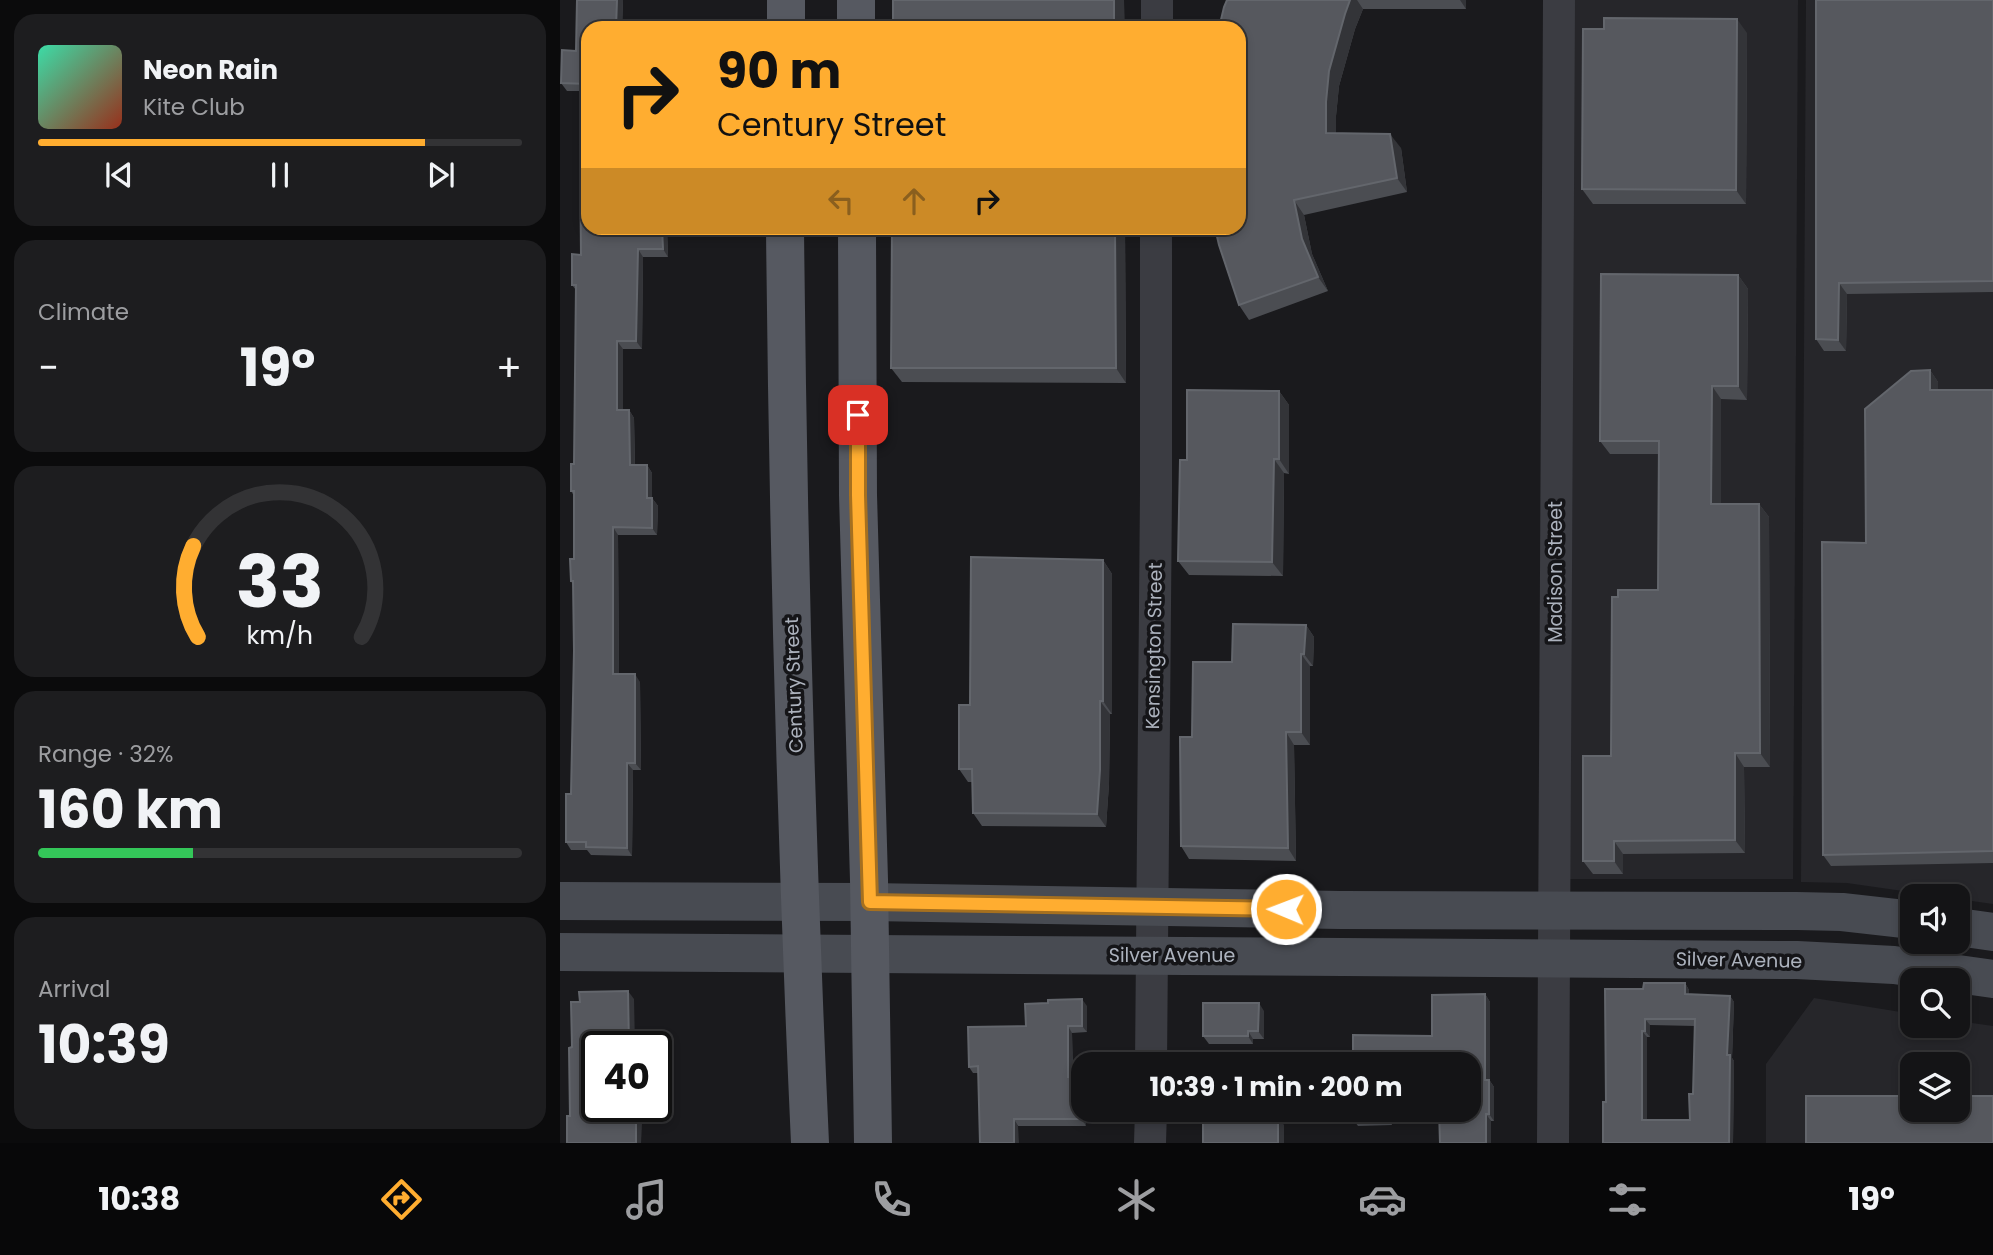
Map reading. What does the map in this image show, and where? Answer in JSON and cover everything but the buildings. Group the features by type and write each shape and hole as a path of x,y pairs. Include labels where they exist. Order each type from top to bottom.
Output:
{"main road":[{"path":"786,0 786,21"},
{"path":"856,0 856,21"},
{"name":"Century Street","path":"785,235 788,485 810,1143"},
{"path":"857,235 858,495 870,902 873,1143"}],"street":[{"path":"1157,0 1157,21"},
{"name":"Madison Street","path":"1553,1143 1559,0"},
{"name":"Kensington Street","path":"1151,1052 1156,235"},
{"path":"560,901 1842,912 1900,919"},
{"path":"1970,929 1993,932"},
{"name":"Silver Avenue","path":"560,952 1810,960 1894,965 1993,979"},
{"path":"1150,1122 1150,1143"}],"shaded area":[{"path":"1569,0 1798,0 1793,879 1559,879"},
{"path":"1806,0 1993,0 1993,904 1970,901 1970,884 1900,884 1900,891 1847,883 1801,882"},
{"path":"1814,998 1900,1012 1900,1038 1970,1038 1970,1023 1993,1026 1993,1143 1766,1143 1766,1064"}],"route":[{"path":"858,415 870,902 1286,909"}]}
